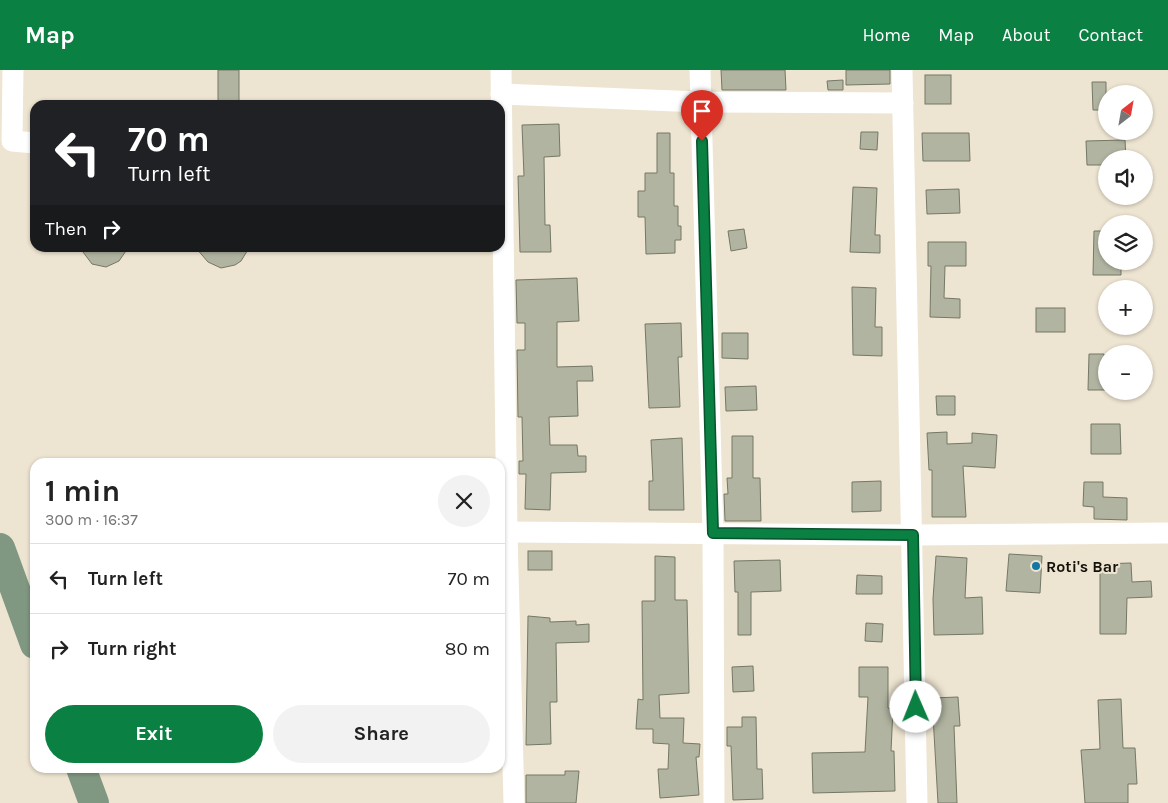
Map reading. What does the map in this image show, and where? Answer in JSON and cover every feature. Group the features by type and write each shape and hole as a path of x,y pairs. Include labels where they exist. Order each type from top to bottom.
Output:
{"street":[{"path":"13,70 12,141 30,143"},
{"path":"501,70 501,100"},
{"path":"700,70 713,533 714,803"},
{"path":"902,70 917,803"},
{"path":"501,94 700,102 903,103"},
{"path":"503,252 506,532 514,803"},
{"path":"506,532 913,535 1168,533"}],"building":[{"path":"218,70 239,70 239,100 218,100"},
{"path":"721,70 785,70 786,90 722,90"},
{"path":"846,70 890,70 890,84 846,85"},
{"path":"925,75 951,75 951,104 925,104"},
{"path":"843,80 843,90 828,90 827,81"},
{"path":"1092,82 1106,82 1106,85 1098,85 1098,110 1093,110"},
{"path":"559,124 560,156 544,157 545,225 550,225 551,252 520,252 518,176 524,176 522,125"},
{"path":"861,132 878,132 877,150 860,149"},
{"path":"657,133 670,133 670,173 674,173 674,206 678,206 678,226 681,226 681,240 675,240 675,253 646,254 645,217 638,217 638,191 645,191 645,173 657,173"},
{"path":"922,133 969,133 970,161 923,161"},
{"path":"1125,140 1126,150 1098,150 1098,165 1087,165 1086,141"},
{"path":"853,187 877,188 875,235 880,235 880,253 850,252"},
{"path":"959,189 960,213 927,214 926,190"},
{"path":"744,229 747,248 731,251 728,231"},
{"path":"1094,231 1098,231 1098,270 1121,270 1121,275 1093,275"},
{"path":"928,242 966,242 966,266 945,266 944,298 960,299 960,318 930,317 931,266 928,266"},
{"path":"83,252 125,252 119,261 106,267 92,264"},
{"path":"199,252 247,252 241,261 235,265 221,268 208,262"},
{"path":"577,278 579,321 557,322 557,367 592,366 593,381 577,381 578,416 549,417 550,445 577,445 578,456 586,456 586,472 551,473 550,510 525,509 526,474 519,474 519,461 523,461 522,417 518,417 517,350 525,350 525,323 517,323 516,280"},
{"path":"852,287 876,288 875,327 882,327 882,356 853,355"},
{"path":"1036,308 1065,308 1065,332 1036,332"},
{"path":"681,323 682,357 678,357 680,407 649,408 645,324"},
{"path":"722,333 748,333 748,359 722,358"},
{"path":"1089,354 1098,354 1098,390 1088,390"},
{"path":"756,386 757,410 726,411 725,387"},
{"path":"936,396 955,396 955,415 937,415"},
{"path":"1091,424 1120,424 1121,454 1091,454"},
{"path":"947,432 947,444 972,443 972,433 997,435 995,468 963,466 966,517 932,517 932,470 929,470 927,433"},
{"path":"732,436 753,436 753,478 760,478 761,521 725,521 724,494 728,494 727,478 732,478"},
{"path":"682,438 684,510 649,510 649,481 653,481 651,440"},
{"path":"881,481 881,511 852,512 852,482"},
{"path":"1084,482 1103,482 1103,497 1127,498 1127,520 1094,519 1094,507 1083,506"},
{"path":"528,551 552,551 552,570 528,570"},
{"path":"1009,554 1042,556 1040,593 1006,591"},
{"path":"655,556 675,557 675,600 687,600 689,693 659,695 660,718 684,718 683,743 700,744 699,757 696,757 699,795 660,798 658,769 668,769 669,744 653,743 653,729 636,729 638,699 643,700 642,601 655,601"},
{"path":"936,556 967,558 965,598 982,597 983,634 934,635 933,599"},
{"path":"780,560 781,591 751,592 751,635 738,635 738,592 735,592 734,561"},
{"path":"1131,563 1132,582 1151,581 1152,597 1127,598 1126,634 1100,634 1100,564"},
{"path":"857,575 882,576 882,594 856,594"},
{"path":"528,616 550,618 550,622 576,621 576,625 589,624 589,642 556,643 557,702 550,702 551,744 526,745"},
{"path":"866,623 883,624 882,642 865,641"},
{"path":"753,666 754,691 733,692 732,667"},
{"path":"859,667 888,667 888,708 893,709 891,751 894,751 895,791 813,793 812,753 865,752 868,697 859,697"},
{"path":"958,697 960,726 954,726 957,803 938,803 932,698"},
{"path":"1121,699 1123,748 1135,748 1137,784 1128,784 1128,803 1085,803 1081,750 1100,749 1098,700"},
{"path":"742,717 756,717 757,769 762,769 763,799 733,800 731,746 727,746 727,727 742,727"},
{"path":"565,771 579,771 576,803 526,803 526,775 565,775"}],"waterway":[{"path":"0,548 30,630"},
{"path":"83,773 94,803"}],"place":[{"name":"Roti's Bar","path":"1036,566"}],"route":[{"path":"702,141 713,533 913,535 916,707"}]}
